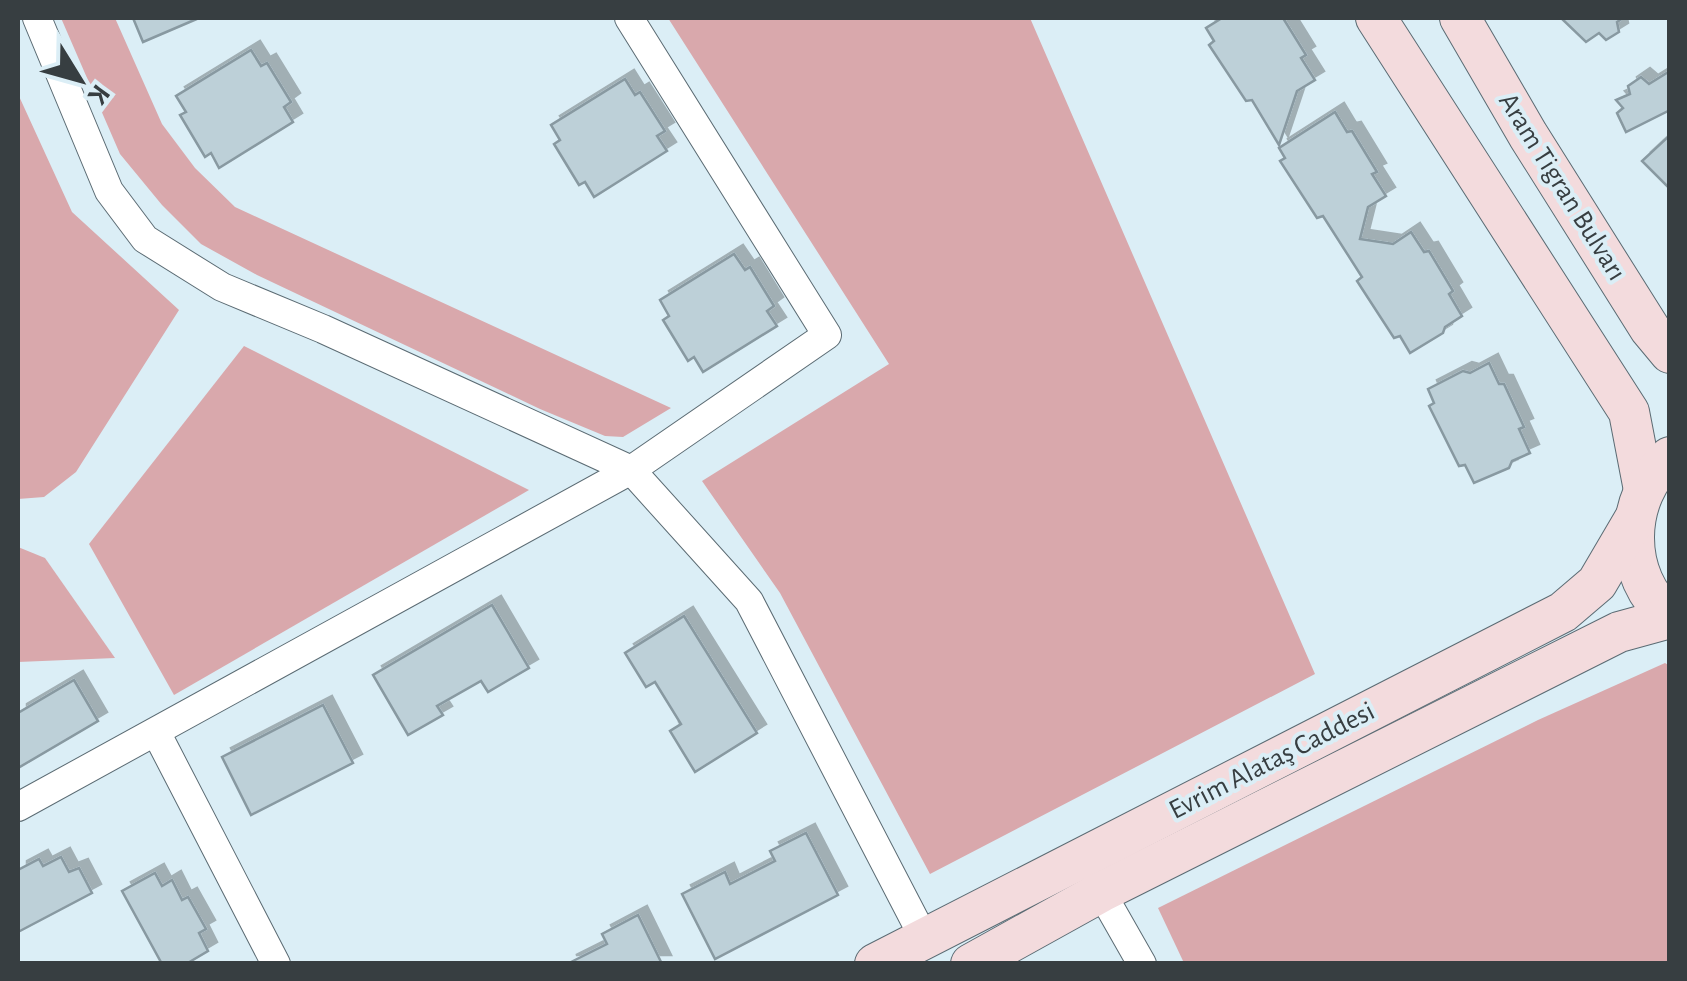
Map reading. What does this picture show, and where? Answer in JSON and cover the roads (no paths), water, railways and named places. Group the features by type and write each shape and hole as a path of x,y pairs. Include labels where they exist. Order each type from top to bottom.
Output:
{"main road":[{"path":"971,964 1101,892 1619,632 1670,617 1644,583 1634,552 1639,505 1629,412 1376,18"},
{"name":"Aram Tigran Bulvarı","path":"1460,18 1568,200 1650,330 1670,352"},
{"name":"Evrim Alataş Caddesi","path":"875,964 1563,612 1597,582 1670,457"}],"street":[{"path":"36,18 109,191 146,239 222,287 631,470 749,601 925,940"},
{"path":"18,807 631,470 827,336 630,18"},
{"path":"156,732 276,964"},
{"path":"1101,892 1142,964"}]}
